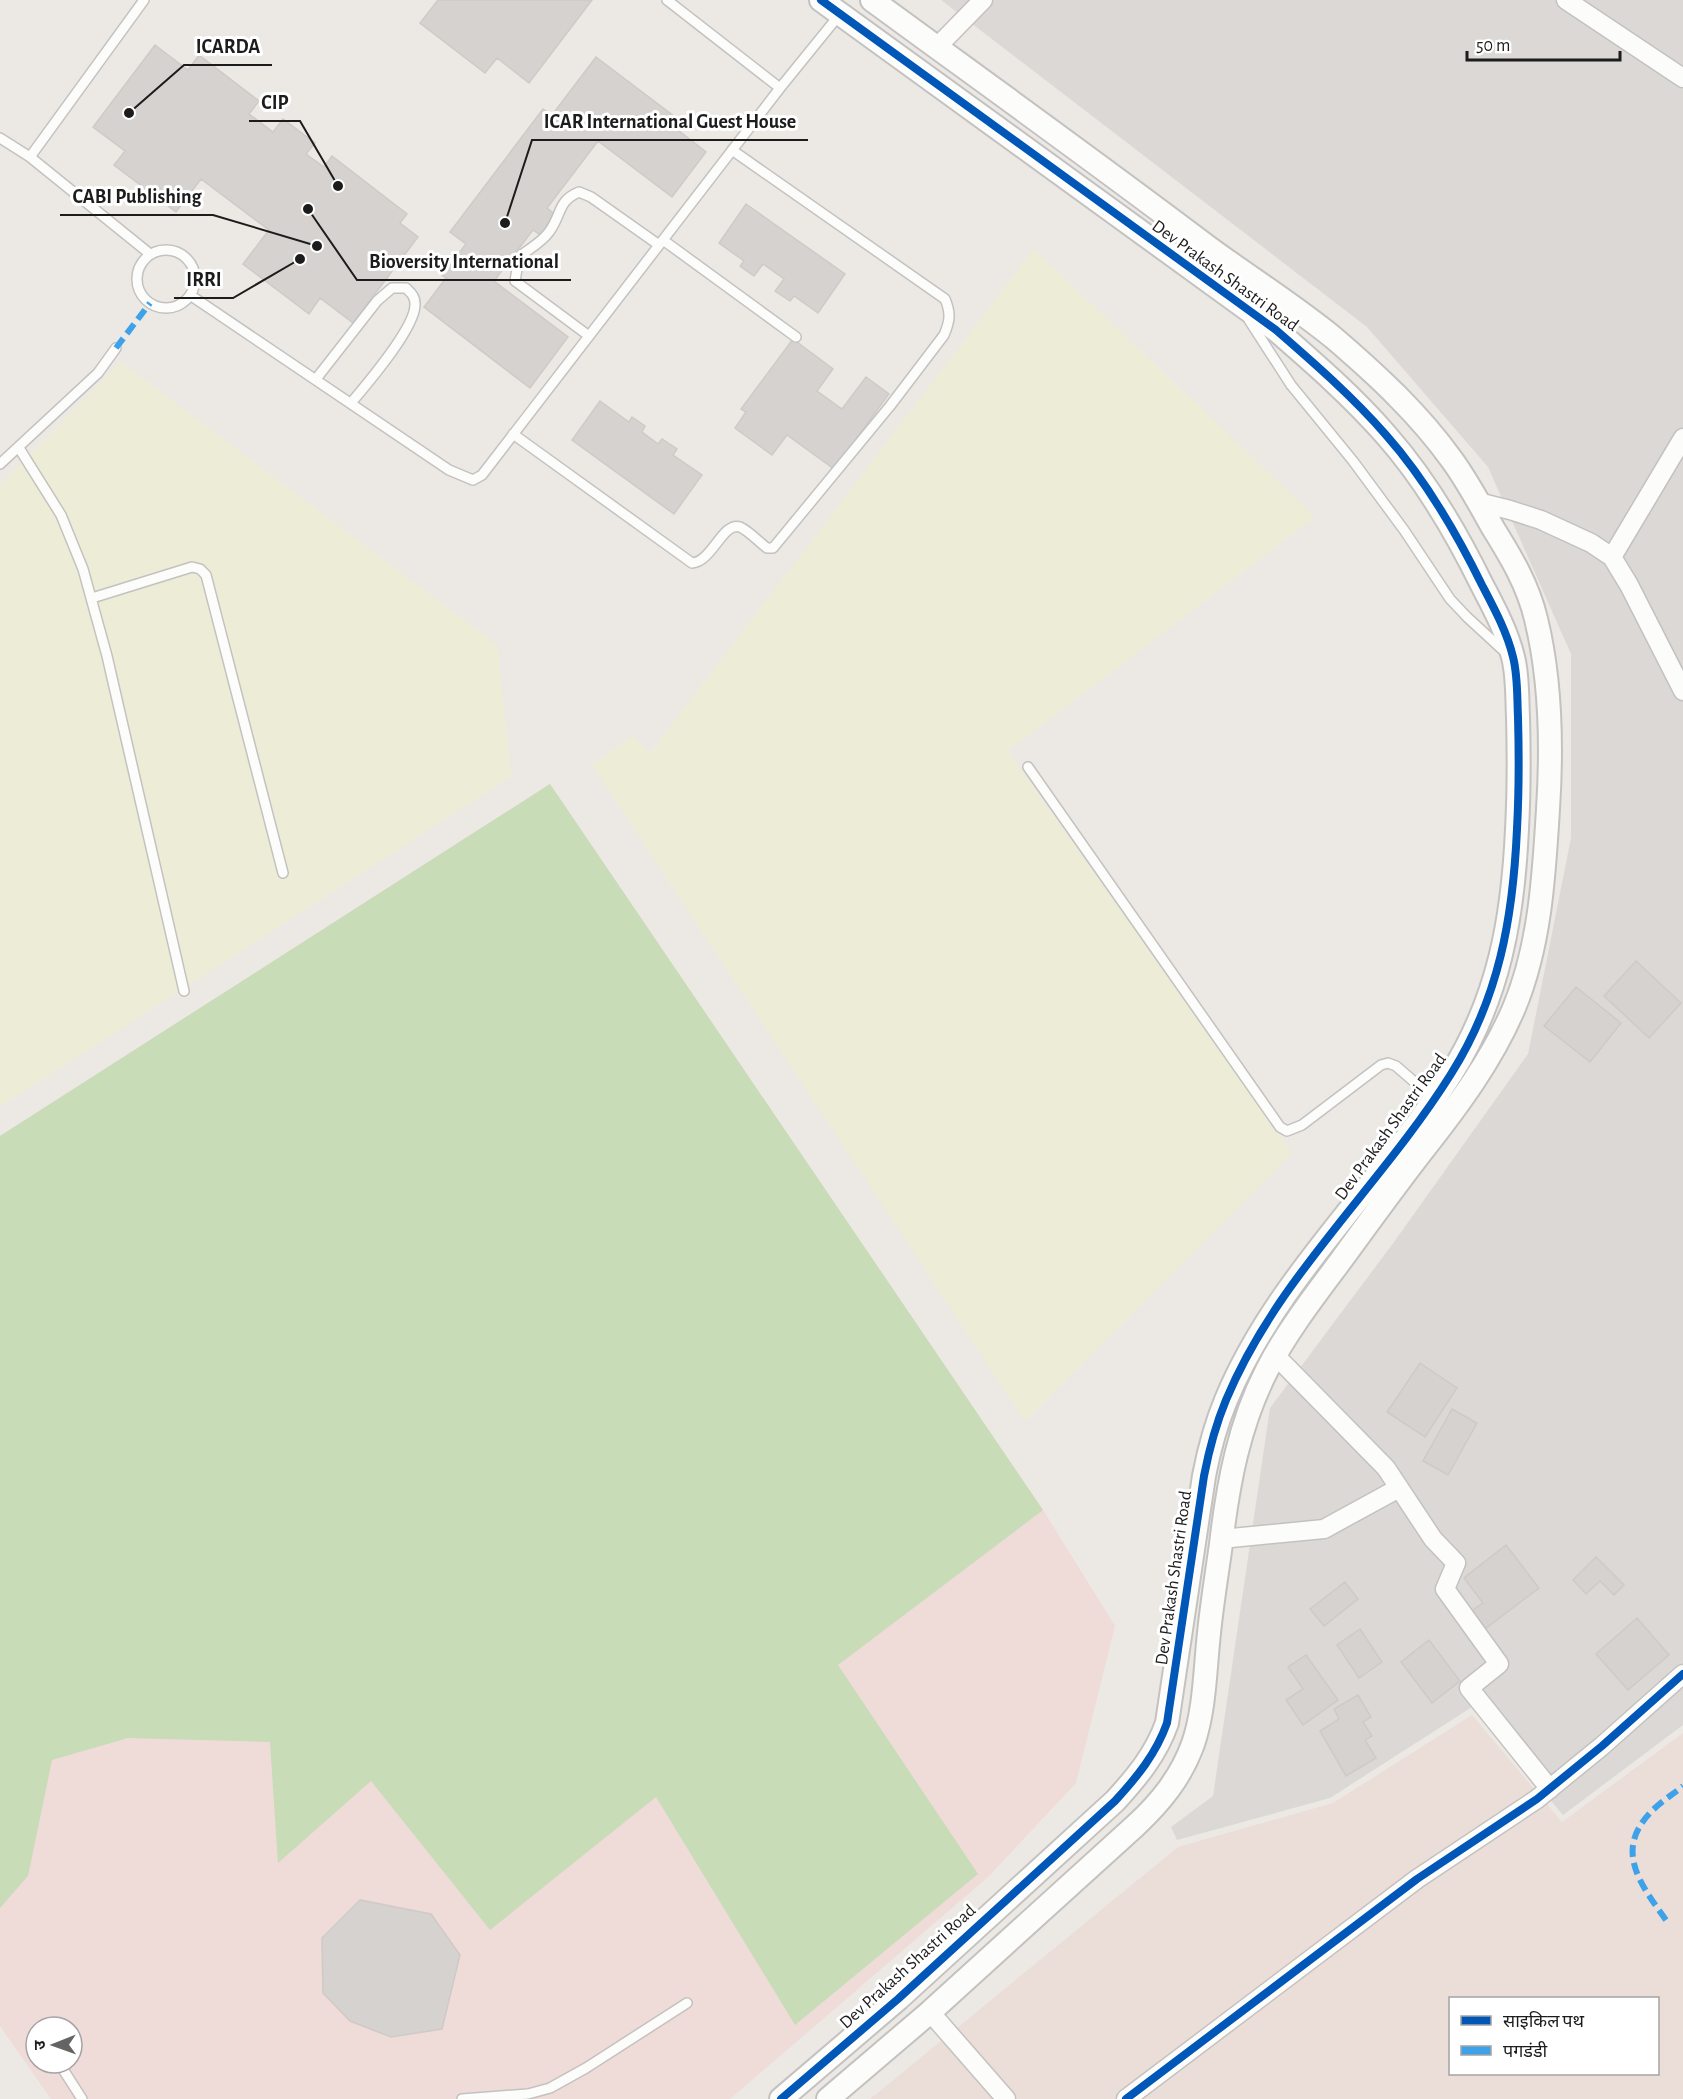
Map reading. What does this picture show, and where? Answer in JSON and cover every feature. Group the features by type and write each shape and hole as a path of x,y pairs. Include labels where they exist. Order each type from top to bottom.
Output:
{"street":[{"name":"Dev Prakash Shastri Road","path":"780,2099 898,1999 1115,1801 1148,1763 1167,1723 1204,1476 1210,1448 1225,1402 1246,1356 1287,1292 1434,1099 1472,1038 1489,999 1503,953 1509,921 1518,816 1519,748 1514,660 1500,622 1467,555 1408,461 1364,411 1276,330 821,0"},
{"name":"Dev Prakash Shastri Road","path":"828,2099 924,2017 1155,1808 1179,1774 1194,1743 1200,1717 1221,1539 1232,1469 1246,1418 1275,1355 1323,1284 1442,1127 1484,1064 1512,1013 1529,960 1540,906 1549,791 1547,687 1538,627 1529,595 1519,570 1454,462 1422,421 1394,392 1332,337 872,0"},
{"path":"937,47 983,0"},
{"path":"1566,0 1683,78"},
{"path":"1612,557 1683,438"},
{"path":"1438,507 1474,496 1541,520 1591,543 1612,557 1629,585 1683,691"},
{"path":"1275,1355 1386,1468 1433,1539 1456,1563 1445,1590 1499,1664 1468,1688 1550,1789"},
{"path":"1221,1539 1324,1529 1399,1488"},
{"path":"1126,2099 1379,1906 1518,1814 1683,1674"},
{"path":"898,1999 924,2017 1006,2099"}],"lane":[{"path":"30,157 144,0"},
{"path":"667,0 780,88"},
{"path":"190,295 449,470 473,480 482,475 780,88 840,14"},
{"path":"0,138 30,157 150,254"},
{"path":"513,434 692,563 703,560 733,527 739,527 767,548 773,548 890,406 944,335 950,321 950,310 945,299 732,150"},
{"path":"589,336 515,281 519,257 548,234 558,217 559,208 569,196 579,192 591,196 661,242 796,337"},
{"path":"159,250 178,252 187,258 192,266 195,276 194,286 190,295 176,306 168,308 150,303 143,296 137,279 143,261 150,254 159,250"},
{"path":"316,380 377,301 393,288 406,288 414,297 416,307 407,329 351,403"},
{"path":"1239,304 1291,385 1353,461 1404,530 1450,599 1514,660"},
{"path":"0,464 98,372 117,348"},
{"path":"19,448 62,515 74,542 92,598 184,991"},
{"path":"92,598 192,567 200,568 206,575 284,873"},
{"path":"1028,767 1280,1127 1287,1131 1302,1125 1381,1065 1388,1063 1396,1066 1434,1099"},
{"path":"462,2099 528,2094 550,2088 586,2068 687,2003"},
{"path":"67,2075 82,2099"}],"shaded area":[{"path":"941,0 1683,0 1683,1725 1563,1815 1472,1707 1330,1798 1177,1840 1171,1827 1213,1796 1270,1408 1394,1242 1528,1054 1571,838 1571,654 1488,467 1367,327"},
{"path":"550,784 1043,1510 1115,1626 1076,1783 988,1877 730,2099 51,2099 34,2075 84,2075 84,2015 24,2015 24,2060 0,2026 0,1136"},
{"path":"1472,1715 1562,1822 1683,1733 1683,2099 870,2099 1178,1847 1333,1803"}],"green space":[{"path":"1034,249 1315,517 1008,751 1292,1153 1025,1421 592,765 632,736 650,753"},
{"path":"121,362 497,645 512,776 0,1107 0,485"},
{"path":"550,784 1043,1510 838,1665 978,1874 795,2025 656,1797 490,1930 371,1781 278,1863 270,1742 128,1738 52,1760 28,1876 0,1908 0,1136"}],"building":[{"path":"438,0 592,0 529,83 497,58 485,73 420,23"},
{"path":"155,45 188,70 199,55 259,101 249,114 273,132 283,119 315,143 306,154 324,167 332,156 407,214 400,223 418,237 353,323 320,298 309,314 243,264 269,230 201,179 176,212 114,165 125,151 93,127"},
{"path":"596,57 679,120 674,127 706,152 672,197 598,141 547,208 557,216 542,236 533,230 494,281 568,337 530,388 424,307 446,278 442,275 466,244 450,232 543,109 552,115"},
{"path":"746,204 845,274 818,313 794,296 790,301 775,291 784,279 763,264 754,276 740,266 744,261 719,243"},
{"path":"793,339 833,369 817,391 842,409 866,377 889,394 834,469 787,435 772,455 735,428 746,412 741,409"},
{"path":"600,401 629,422 632,417 645,426 642,432 658,444 662,439 677,449 673,455 702,475 674,514 572,440"},
{"path":"1636,961 1681,1003 1649,1038 1604,996"},
{"path":"1576,987 1621,1023 1590,1062 1544,1026"},
{"path":"1420,1363 1457,1388 1425,1437 1387,1412"},
{"path":"1452,1409 1477,1423 1448,1475 1423,1461"},
{"path":"1506,1545 1539,1588 1481,1632 1467,1614 1483,1603 1464,1578"},
{"path":"1596,1557 1624,1585 1614,1595 1600,1581 1586,1594 1573,1580"},
{"path":"1345,1582 1358,1599 1324,1626 1310,1609"},
{"path":"1637,1618 1669,1655 1628,1690 1596,1654"},
{"path":"1360,1629 1382,1662 1359,1678 1337,1645"},
{"path":"1429,1640 1460,1681 1432,1703 1401,1662"},
{"path":"1306,1655 1338,1700 1303,1725 1286,1700 1303,1689 1288,1667"},
{"path":"1358,1695 1371,1717 1363,1722 1372,1736 1365,1740 1376,1758 1346,1776 1320,1731 1339,1719 1334,1709"},
{"path":"360,1900 431,1914 460,1955 442,2029 391,2037 350,2021 323,1993 322,1938"}],"marked path":[{"path":"116,348 150,303"},
{"path":"1666,1920 1640,1881 1635,1868 1634,1841 1639,1827 1650,1813 1683,1786"}],"cycle path":[{"path":"781,2099 898,1999 1115,1801 1152,1755 1167,1723 1204,1476 1222,1409 1247,1355 1273,1313 1301,1272 1423,1115 1451,1074 1467,1045 1492,987 1507,926 1512,894 1518,815 1517,679 1507,638 1491,602 1450,526 1427,488 1386,435 1347,394 1276,330 821,0"},
{"path":"1126,2099 1417,1879 1537,1799 1602,1746 1683,1674"}],"place":[{"name":"ICARDA","path":"129,113"},
{"name":"CIP","path":"338,186"},
{"name":"Bioversity International","path":"308,209"},
{"name":"ICAR International Guest House","path":"505,223"},
{"name":"CABI Publishing","path":"317,246"},
{"name":"IRRI","path":"300,259"}]}
